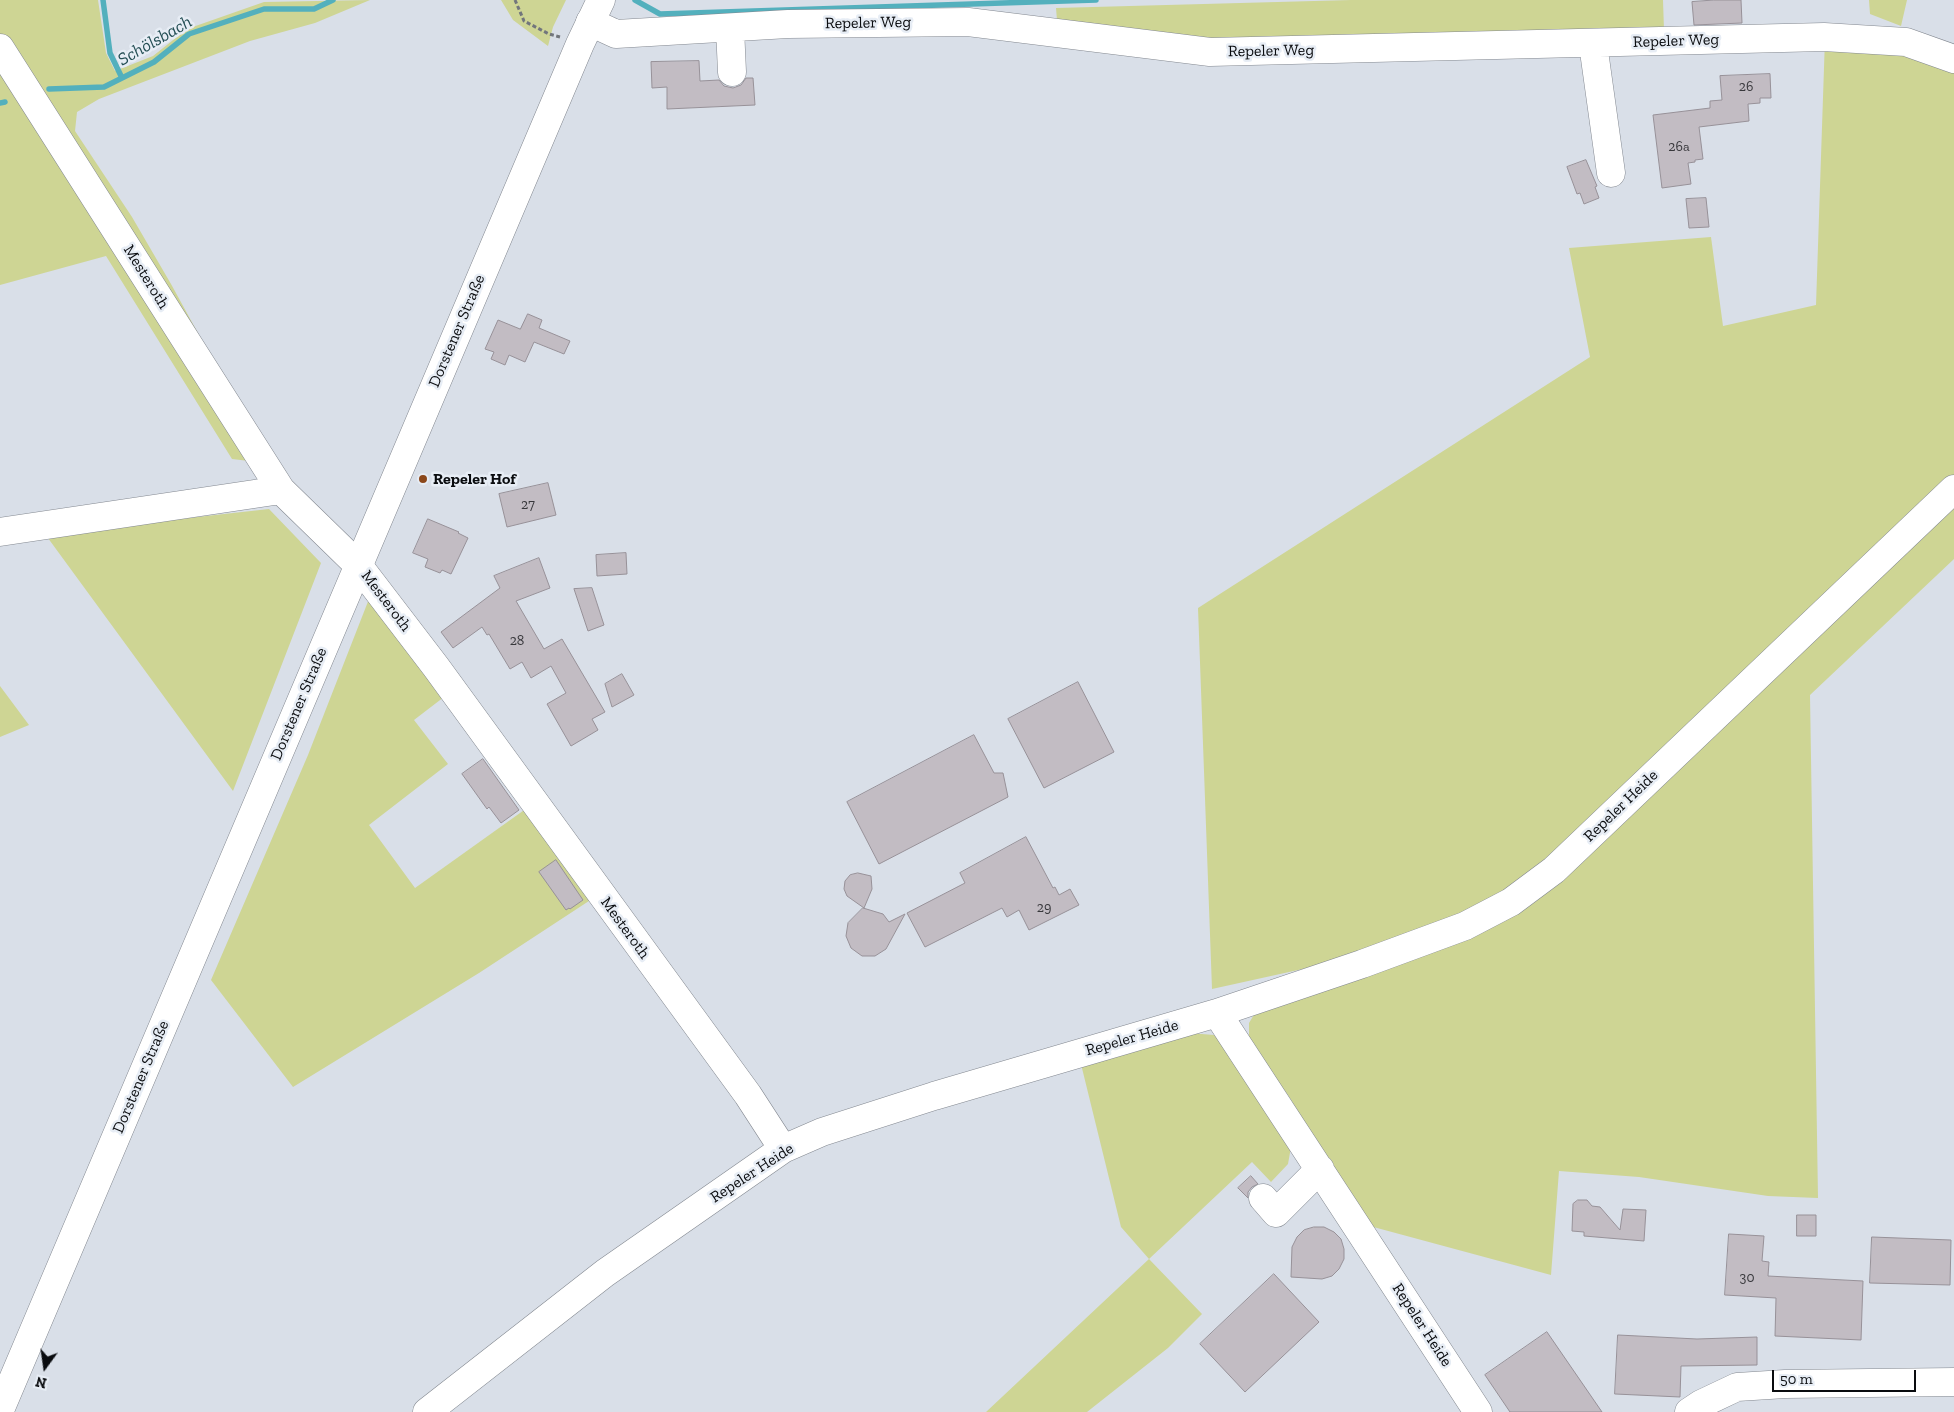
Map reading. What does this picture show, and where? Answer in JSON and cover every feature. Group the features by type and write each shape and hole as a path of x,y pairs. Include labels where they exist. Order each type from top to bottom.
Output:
{"street":[{"name":"Repeler Weg","path":"590,22 616,34 788,24 968,22 1210,52 1824,37 1906,42 1954,59"},
{"name":"Dorstener Straße","path":"0,1410 590,22"},
{"path":"730,28 732,72"},
{"path":"1593,44 1611,172"},
{"name":"Mesteroth","path":"0,48 281,490 358,565 436,667 748,1095 783,1149"},
{"path":"0,532 281,490"},
{"name":"Repeler Heide","path":"427,1412 605,1274 783,1149 822,1132 934,1096 1217,1012 1362,964 1465,926 1511,902 1554,870 1954,490"},
{"name":"Repeler Heide","path":"1217,1012 1478,1412"},
{"path":"1263,1198 1276,1213 1320,1169"},
{"path":"1689,1412 1736,1387 1785,1384 1954,1382"}],"path":[{"path":"515,0 524,21 549,34 590,22"}],"green space":[{"path":"0,0 98,0 106,53 115,71 153,56 187,29 264,2 370,0 315,23 250,41 99,99 77,112 75,131 132,217 216,366 249,461 232,459 106,256 0,285"},
{"path":"501,0 566,0 553,27 548,46 513,20"},
{"path":"1351,0 1663,0 1664,30 1212,40 1057,20 1056,8"},
{"path":"1869,0 1907,0 1901,26 1870,14"},
{"path":"1825,38 1954,67 1954,475 1875,547 1548,862 1483,908 1339,961 1212,989 1198,608 1590,357 1569,248 1711,237 1723,326 1816,305"},
{"path":"1954,498 1954,559 1810,695 1818,1198 1768,1196 1639,1177 1559,1171 1551,1275 1366,1225 1288,1095 1258,1056 1249,1037 1249,1023 1255,1013 1508,916"},
{"path":"269,509 321,563 233,791 45,534"},
{"path":"369,599 444,697 414,720 448,764 369,825 415,888 527,808 592,899 479,973 293,1087 211,980 308,755"},
{"path":"0,686 29,725 0,737"},
{"path":"1177,1032 1214,1035 1248,1072 1291,1147 1288,1164 1271,1182 1252,1162 1149,1259 1121,1227 1080,1060"},
{"path":"1149,1259 1202,1314 1168,1348 1087,1412 986,1412"}],"building":[{"path":"1741,0 1742,23 1694,25 1692,2"},
{"path":"699,61 700,81 719,80 724,86 733,88 741,85 746,78 753,78 755,105 667,109 667,87 652,88 651,62"},
{"path":"1770,74 1771,98 1760,98 1760,103 1748,104 1749,121 1699,127 1703,159 1688,163 1691,184 1662,188 1653,115 1710,108 1710,101 1722,100 1720,76"},
{"path":"1586,160 1597,186 1595,187 1599,198 1584,204 1580,193 1577,194 1567,167"},
{"path":"1706,198 1709,227 1689,228 1686,199"},
{"path":"528,314 542,320 539,328 570,341 564,354 534,342 525,362 509,355 505,365 491,359 494,352 485,349 498,320 520,329"},
{"path":"548,483 556,515 507,527 499,494"},
{"path":"428,519 459,532 468,538 451,574 442,570 440,573 425,567 428,559 413,553"},
{"path":"626,553 627,574 597,576 596,555"},
{"path":"539,558 550,588 516,601 544,649 562,639 605,712 592,719 598,730 571,746 547,704 566,693 551,666 531,678 522,662 510,669 489,634 487,635 482,627 453,648 441,632 500,588 494,576"},
{"path":"592,588 604,625 588,631 574,589"},
{"path":"622,674 634,695 612,707 605,684"},
{"path":"1078,682 1114,752 1044,788 1008,719"},
{"path":"974,735 994,773 1003,773 1008,797 879,864 847,802"},
{"path":"483,759 519,810 501,823 489,807 487,809 462,774"},
{"path":"1026,837 1053,888 1055,887 1059,895 1070,889 1079,905 1029,930 1019,910 1007,917 1002,908 925,947 907,913 965,883 960,873"},
{"path":"556,860 583,900 566,910 539,872"},
{"path":"858,873 871,876 872,889 864,908 847,896 844,889 845,881 850,875"},
{"path":"863,908 883,914 889,922 905,914 886,949 875,956 862,956 851,948 846,936 848,923"},
{"path":"1251,1176 1258,1184 1248,1192 1248,1198 1238,1188"},
{"path":"1578,1200 1587,1200 1592,1206 1600,1207 1620,1230 1623,1209 1646,1210 1644,1241 1584,1236 1584,1232 1572,1231 1573,1204"},
{"path":"1797,1215 1816,1215 1816,1236 1797,1236"},
{"path":"1324,1227 1334,1232 1341,1239 1344,1259 1339,1269 1332,1276 1322,1279 1291,1277 1292,1247 1297,1237 1304,1230"},
{"path":"1729,1234 1764,1236 1762,1261 1769,1262 1768,1276 1863,1281 1861,1340 1775,1336 1776,1298 1725,1295"},
{"path":"1872,1237 1951,1240 1950,1285 1870,1283"},
{"path":"1274,1274 1319,1322 1245,1392 1200,1344"},
{"path":"1547,1332 1602,1412 1510,1412 1485,1375"},
{"path":"1618,1335 1697,1339 1757,1337 1757,1365 1681,1366 1680,1397 1615,1394"}],"waterway":[{"path":"103,0 110,53 122,78"},
{"name":"Schölsbach","path":"49,89 104,87 154,62 189,34 264,9 314,9 333,0"},
{"name":"Schölsbach","path":"635,0 660,14 1096,0"},
{"name":"Schölsbach","path":"0,103 5,102"}],"place":[{"name":"Repeler Hof","path":"423,479"}]}
